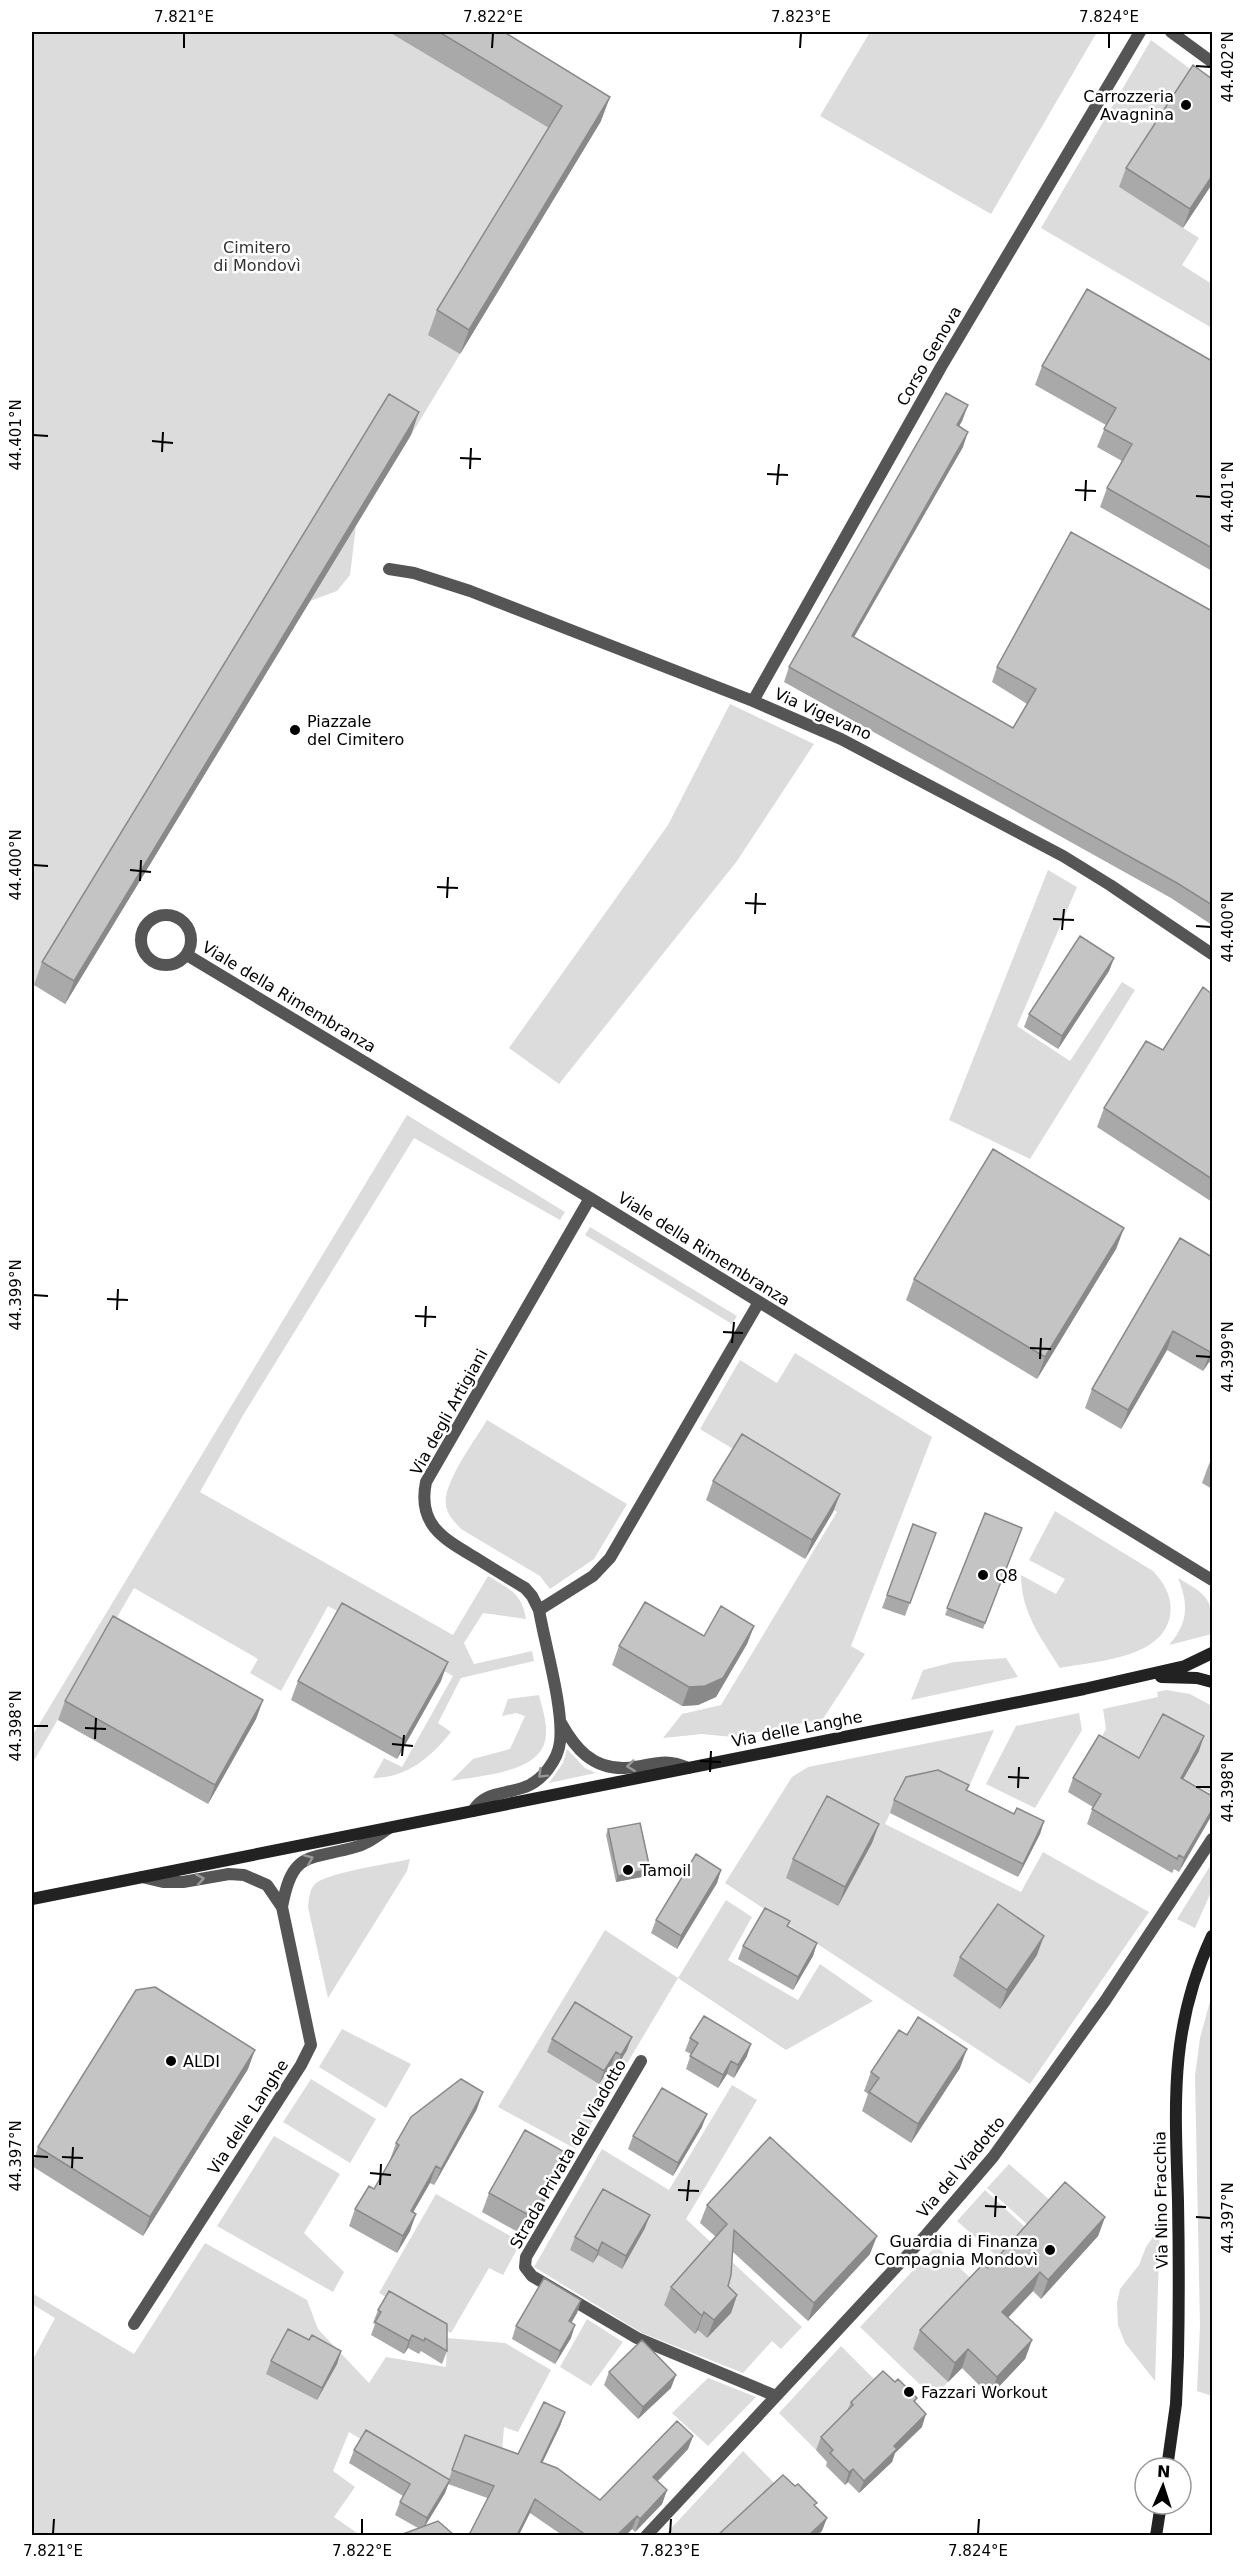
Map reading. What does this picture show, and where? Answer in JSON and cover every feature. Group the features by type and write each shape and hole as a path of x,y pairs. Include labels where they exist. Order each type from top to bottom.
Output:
{"main road":[{"name":"Via delle Langhe","path":"32,1899 1139,1677 1185,1666 1212,1653"},
{"name":"Via delle Langhe","path":"1139,1677 1178,1676 1212,1682"},
{"name":"Via Nino Fracchia","path":"1169,2456 1176,2404 1178,2346 1176,2065 1190,1995 1212,1937"},
{"path":"1156,2535 1159,2516"}],"street":[{"name":"Corso Genova","path":"753,701 941,367 1140,32"},
{"path":"1171,32 1212,62"},
{"name":"Via Vigevano","path":"389,569 414,573 470,591 753,701 877,757 1063,856 1212,954"},
{"path":"162,915 171,915 181,919 191,936 187,955 181,961 171,965 152,962 141,945 145,926 152,919 162,915"},
{"name":"Viale della Rimembranza","path":"187,955 590,1198 1207,1577 1212,1584"},
{"name":"Via degli Artigiani","path":"472,1812 478,1803 488,1796 525,1787 543,1774 557,1755 560,1743 560,1722 539,1610 532,1596 525,1588 444,1538 434,1528 425,1508 424,1490 426,1482 590,1198"},
{"path":"539,1610 593,1576 610,1558 759,1302"},
{"name":"Via degli Artigiani","path":"560,1722 578,1751 602,1764 625,1768 665,1761 688,1768"},
{"name":"Via delle Langhe","path":"282,1907 287,1883 299,1863 310,1857 355,1848 390,1827"},
{"name":"Via del Viadotto","path":"646,2535 926,2235 993,2157 1105,2001 1212,1839"},
{"name":"Via delle Langhe","path":"134,2324 311,2049 282,1907 267,1885 243,1875 229,1874 183,1882 163,1882 142,1877"},
{"name":"Strada Privata del Viadotto","path":"641,2061 526,2257 525,2267 532,2276 637,2338 776,2397"}],"green space":[{"name":"Cimitero di Mondovì","path":"32,32 455,32 601,121 356,526 350,575 337,591 310,601 65,1004 35,985 32,989"},
{"path":"870,32 1097,32 991,214 820,116"},
{"path":"1151,40 1212,85 1119,187 1199,238 1182,265 1212,284 1212,328 1041,228"},
{"path":"730,704 814,744 737,861 559,1084 509,1048 668,825"},
{"path":"1048,870 1077,887 1017,1026 1070,1061 1122,982 1135,990 1030,1159 949,1120"},
{"path":"407,1115 565,1212 560,1220 414,1138 242,1417 200,1492 453,1635 488,1576 518,1597 526,1619 483,1613 464,1643 474,1664 532,1651 534,1661 461,1678 438,1723 451,1732 426,1758 407,1770 373,1778 384,1758 402,1767 453,1676 328,1606 281,1691 250,1673 258,1659 134,1588 32,1764 32,1736"},
{"path":"590,1227 737,1316 732,1324 585,1235"},
{"path":"795,1353 932,1437 851,1646 865,1654 823,1719 733,1737 702,1734 663,1738 682,1714 721,1705 837,1512 700,1429 740,1360 777,1383"},
{"path":"487,1420 627,1504 594,1559 550,1589 540,1576 461,1529 448,1512 446,1496 454,1474"},
{"path":"1055,1511 1153,1571 1164,1586 1170,1603 1170,1616 1164,1630 1141,1650 1108,1660 1060,1668 1039,1635 1024,1601 1021,1575 1056,1594 1065,1579 1029,1560"},
{"path":"1178,1578 1197,1589 1207,1600 1210,1606 1212,1634 1169,1645 1180,1629 1185,1613 1184,1597"},
{"path":"1006,1658 1018,1677 911,1700 923,1670 954,1662"},
{"path":"1166,1690 1190,1694 1212,1706 1212,1794 1183,1779 1154,1768 1094,1750 1106,1729 1103,1709 1158,1697 1157,1692"},
{"path":"539,1695 546,1729 545,1741 540,1752 531,1760 505,1771 451,1781 473,1759 510,1749 525,1716 516,1713 502,1716 508,1699"},
{"path":"1079,1713 1082,1730 1035,1808 986,1784 1016,1726"},
{"path":"994,1730 964,1798 901,1790 885,1824 1021,1892 1043,1852 1149,1912 1030,2084 725,1883 792,1777 808,1767"},
{"path":"567,1749 585,1768 596,1773 549,1783 563,1763"},
{"path":"410,1859 407,1871 328,1998 308,1907 312,1887 331,1876"},
{"path":"1212,1863 1212,1890 1195,1928 1177,1919"},
{"path":"726,1900 752,1917 728,1960 798,2000 820,1964 873,2001 786,2050 678,1978"},
{"path":"605,1930 678,1978 576,2149 498,2107"},
{"path":"1212,1994 1212,2396 1197,2391 1200,2326 1195,2076 1200,2038"},
{"path":"342,2029 411,2064 386,2108 319,2067"},
{"path":"311,2079 376,2119 350,2163 283,2122"},
{"path":"732,2085 757,2100 686,2219 802,2327 781,2349 772,2341 743,2373 642,2333 534,2267 602,2149 669,2190"},
{"path":"274,2136 340,2174 304,2233 344,2272 333,2292 217,2226"},
{"path":"1009,2164 1051,2201 1029,2226 987,2188"},
{"path":"985,2190 1027,2229 1000,2259 957,2221"},
{"path":"436,2194 521,2242 503,2275 489,2268 451,2333 379,2293"},
{"path":"1160,2227 1155,2381 1125,2343 1118,2325 1117,2303 1120,2289 1139,2265 1146,2247"},
{"path":"205,2243 307,2300 318,2329 369,2383 386,2357 446,2367 447,2338 505,2343 551,2370 518,2432 504,2427 501,2463 442,2487 349,2432 333,2471 355,2487 334,2517 360,2535 32,2535 32,2361 55,2318 32,2304 32,2293 134,2354"},
{"path":"936,2246 976,2283 913,2349 948,2382 933,2397 860,2327"},
{"path":"587,2319 623,2342 591,2386 560,2367"},
{"path":"841,2346 878,2383 849,2418 816,2450 779,2413"},
{"path":"708,2378 756,2397 708,2446 672,2413"},
{"path":"743,2451 779,2488 726,2535 664,2536"}],"building":[{"path":"439,32 504,32 610,97 469,330 437,310 562,106"},
{"path":"1193,65 1212,79 1212,176 1190,209 1126,168"},
{"path":"1087,289 1212,361 1212,548 1107,488 1132,444 1104,429 1116,408 1042,366"},
{"path":"946,393 968,405 957,425 968,432 852,636 1013,728 1036,689 997,667 1071,532 1212,611 1212,905 1177,883 789,667"},
{"path":"389,394 419,412 74,981 42,962"},
{"path":"1080,936 1114,958 1062,1036 1029,1014"},
{"path":"1203,987 1212,994 1212,1179 1104,1108 1146,1041 1163,1050"},
{"path":"993,1149 1124,1228 1045,1357 914,1279"},
{"path":"1180,1238 1212,1257 1212,1348 1210,1352 1173,1331 1128,1410 1092,1389"},
{"path":"742,1434 840,1494 812,1540 713,1481"},
{"path":"985,1513 1022,1528 985,1623 947,1608"},
{"path":"913,1524 936,1533 910,1603 887,1595"},
{"path":"645,1602 704,1636 721,1606 754,1626 723,1678 705,1686 689,1687 619,1646"},
{"path":"342,1603 448,1662 404,1740 298,1681"},
{"path":"113,1616 263,1700 215,1785 65,1701"},
{"path":"1163,1714 1204,1736 1181,1778 1212,1796 1212,1810 1184,1858 1179,1855 1177,1859 1092,1809 1101,1794 1073,1778 1099,1735 1139,1758"},
{"path":"938,1770 969,1785 966,1790 1014,1814 1017,1808 1044,1821 1023,1864 894,1800 906,1777"},
{"path":"827,1796 879,1824 845,1887 793,1859"},
{"path":"640,1823 650,1869 618,1876 608,1829"},
{"path":"696,1854 721,1870 681,1936 656,1920"},
{"path":"998,1904 1044,1936 1007,1990 960,1957"},
{"path":"765,1908 790,1921 787,1926 817,1943 798,1977 743,1946"},
{"path":"155,1987 255,2050 150,2217 38,2147 136,1990"},
{"path":"575,2002 632,2037 621,2055 616,2052 604,2071 552,2039"},
{"path":"704,2016 751,2044 738,2065 731,2061 723,2075 690,2056 698,2043 690,2038"},
{"path":"918,2017 967,2049 918,2124 869,2092 879,2078 871,2072 899,2030 907,2035"},
{"path":"461,2079 483,2092 441,2169 436,2166 411,2211 416,2214 403,2236 355,2209 369,2186 374,2189 399,2145 396,2143 411,2117"},
{"path":"662,2088 707,2114 678,2163 633,2136"},
{"path":"525,2130 568,2154 532,2217 489,2193"},
{"path":"770,2137 877,2236 814,2303 734,2230 731,2275 728,2286 737,2295 714,2320 704,2312 702,2316 671,2287 727,2224 707,2205"},
{"path":"1065,2182 1105,2217 1048,2280 1040,2272 1002,2312 1032,2340 997,2377 968,2349 955,2363 920,2330 983,2264 988,2268"},
{"path":"603,2189 650,2215 626,2256 602,2242 598,2251 575,2237"},
{"path":"544,2278 581,2300 569,2321 575,2325 560,2351 516,2326"},
{"path":"389,2291 447,2324 447,2351 425,2338 424,2341 412,2335 409,2341 375,2322 381,2312 378,2310"},
{"path":"288,2329 309,2340 312,2335 341,2351 322,2388 271,2361"},
{"path":"642,2340 676,2375 643,2407 609,2372"},
{"path":"883,2371 895,2382 898,2379 917,2398 914,2401 926,2414 894,2446 897,2449 864,2481 853,2469 849,2472 830,2453 833,2450 821,2437 853,2405 851,2402"},
{"path":"544,2402 565,2412 541,2462 557,2468 600,2500 677,2421 693,2436 653,2477 667,2490 640,2519 637,2516 617,2535 586,2535 535,2499 517,2535 469,2535 494,2486 452,2470 465,2435 518,2454"},
{"path":"366,2430 450,2480 427,2518 400,2502 410,2484 354,2450"},
{"path":"783,2475 795,2486 798,2484 817,2503 814,2505 827,2518 809,2535 718,2535"},
{"path":"438,2521 454,2535 400,2535"}],"place":[{"name":"Carrozzeria Avagnina","path":"1186,105"},
{"name":"Piazzale del Cimitero","path":"295,730"},
{"name":"Q8","path":"983,1575"},
{"name":"Tamoil","path":"628,1870"},
{"name":"ALDI","path":"171,2061"},
{"name":"Guardia di Finanza Compagnia Mondovì","path":"1050,2250"},
{"name":"Fazzari Workout","path":"909,2392"}]}
